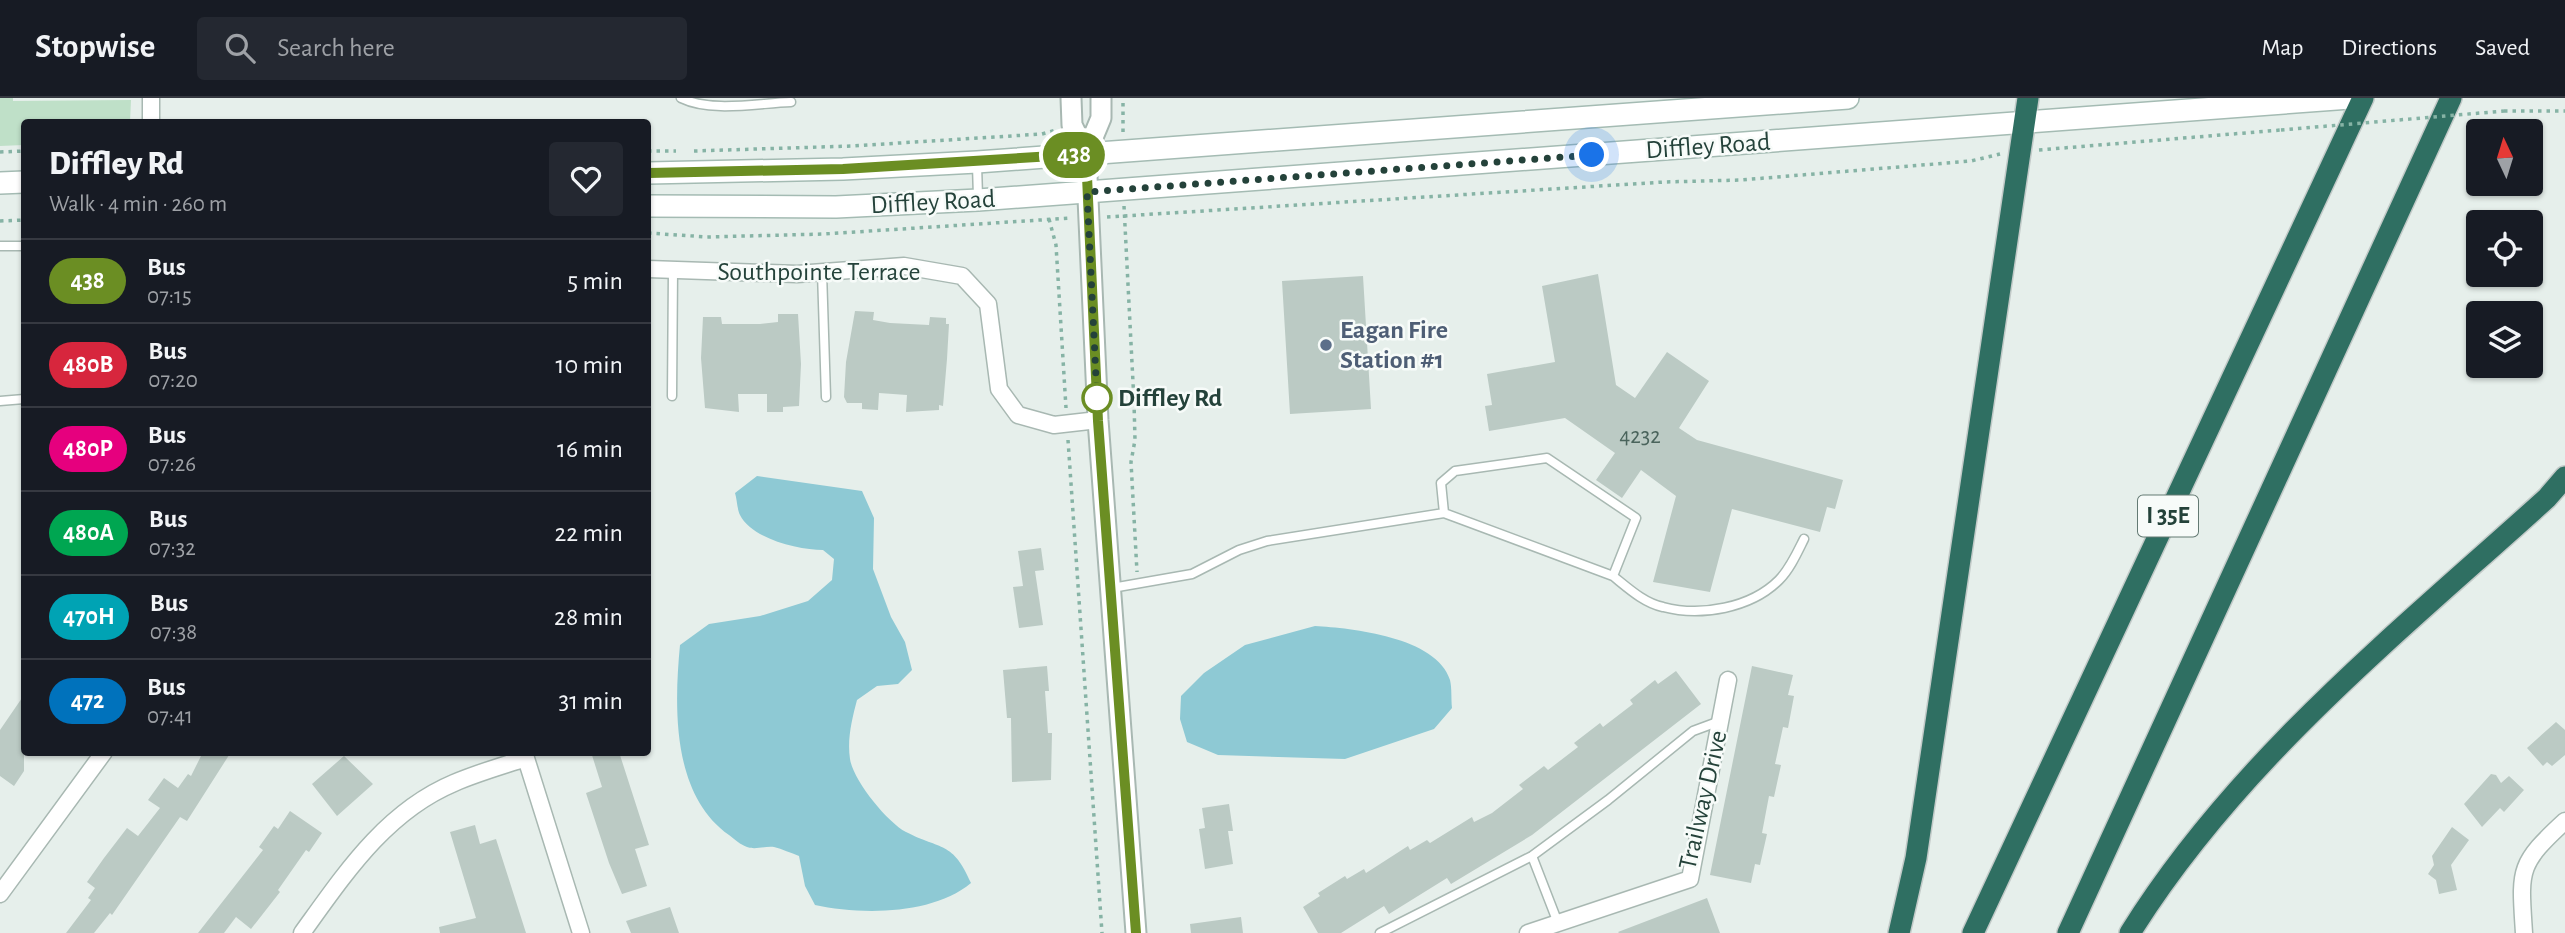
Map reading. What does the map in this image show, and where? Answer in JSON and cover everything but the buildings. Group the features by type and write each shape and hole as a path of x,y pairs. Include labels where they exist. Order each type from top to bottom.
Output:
{"highway":[{"path":"1899,933 1918,845 1982,427 2028,98"},
{"name":"I 35E","path":"1973,933 2363,98"},
{"path":"2068,933 2451,98"},
{"path":"2130,933 2164,878 2271,752 2547,498 2565,477"}],"main road":[{"name":"Diffley Road","path":"651,173 843,169 977,162 1623,107 1847,98"},
{"name":"Diffley Road","path":"651,206 787,208 978,200 2350,98"},
{"path":"0,183 21,182"}],"street":[{"path":"151,98 151,119"},
{"path":"1070,98 1072,125 1086,154"},
{"path":"1101,98 1101,118 1086,154 1088,218 1109,588 1136,933"},
{"name":"Southpointe Terrace","path":"651,269 724,274 822,272 904,266 962,276 988,304 999,389 1018,415 1054,425 1098,421"},
{"name":"Trailway Drive","path":"1528,933 1690,879 1728,680"},
{"path":"0,894 101,756"},
{"path":"302,933 357,858 395,819 452,783 522,756"},
{"path":"525,756 581,933"},
{"path":"2524,933 2521,889 2525,865 2539,845 2565,821"}],"lane":[{"path":"681,98 694,104 710,105 791,102"},
{"path":"977,162 978,200"},
{"path":"0,246 21,246"},
{"path":"672,396 673,270"},
{"path":"822,272 826,397"},
{"path":"0,401 21,399"},
{"path":"1444,513 1441,483 1455,471 1547,458 1636,518 1613,576"},
{"path":"1109,588 1192,574 1238,550 1267,541 1444,513 1613,576 1636,594 1661,607 1696,611 1731,606 1756,598 1780,579 1804,539"},
{"path":"1380,933 1532,856 1608,800 1693,731 1720,720"},
{"path":"1532,856 1558,923"}],"path":[{"path":"1101,118 1123,114 1123,98"},
{"path":"651,233 707,237 824,234 1037,223 1049,219 1124,217 1664,182 1741,180 1971,161 2020,152 2504,111 2565,111"},
{"path":"693,151 852,146 1042,134 1072,125"},
{"path":"0,152 21,151"},
{"path":"651,151 680,151"},
{"path":"1124,217 1134,402 1135,440 1131,462 1138,585"},
{"path":"1049,219 1056,245 1102,933"},
{"path":"0,221 21,220"}],"green space":[{"path":"0,98 13,98 13,101 131,100 130,119 21,119 21,145 0,146"}],"water":[{"path":"757,476 862,491 874,518 873,569 891,617 905,642 912,670 898,684 877,686 857,700 850,737 852,768 872,800 898,827 945,848 958,860 971,883 955,894 917,907 896,910 853,910 815,905 805,886 799,856 774,847 753,848 742,845 710,818 696,797 681,749 678,722 680,645 709,624 760,616 808,601 832,580 834,559 823,550 777,542 755,531 746,523 739,513 735,493"},
{"path":"1315,626 1349,629 1391,638 1428,654 1442,665 1450,680 1452,708 1434,729 1345,759 1218,755 1187,742 1180,719 1181,696 1204,673 1245,645"}],"bus line":[{"name":"438","path":"651,173 843,169 1086,154 1098,421 1124,808 1136,933"}],"place":[{"name":"Eagan Fire Station #1","path":"1326,345"},
{"name":"Diffley Rd","path":"1097,398"}],"route":[{"path":"1097,398 1087,192 1592,155"}]}
